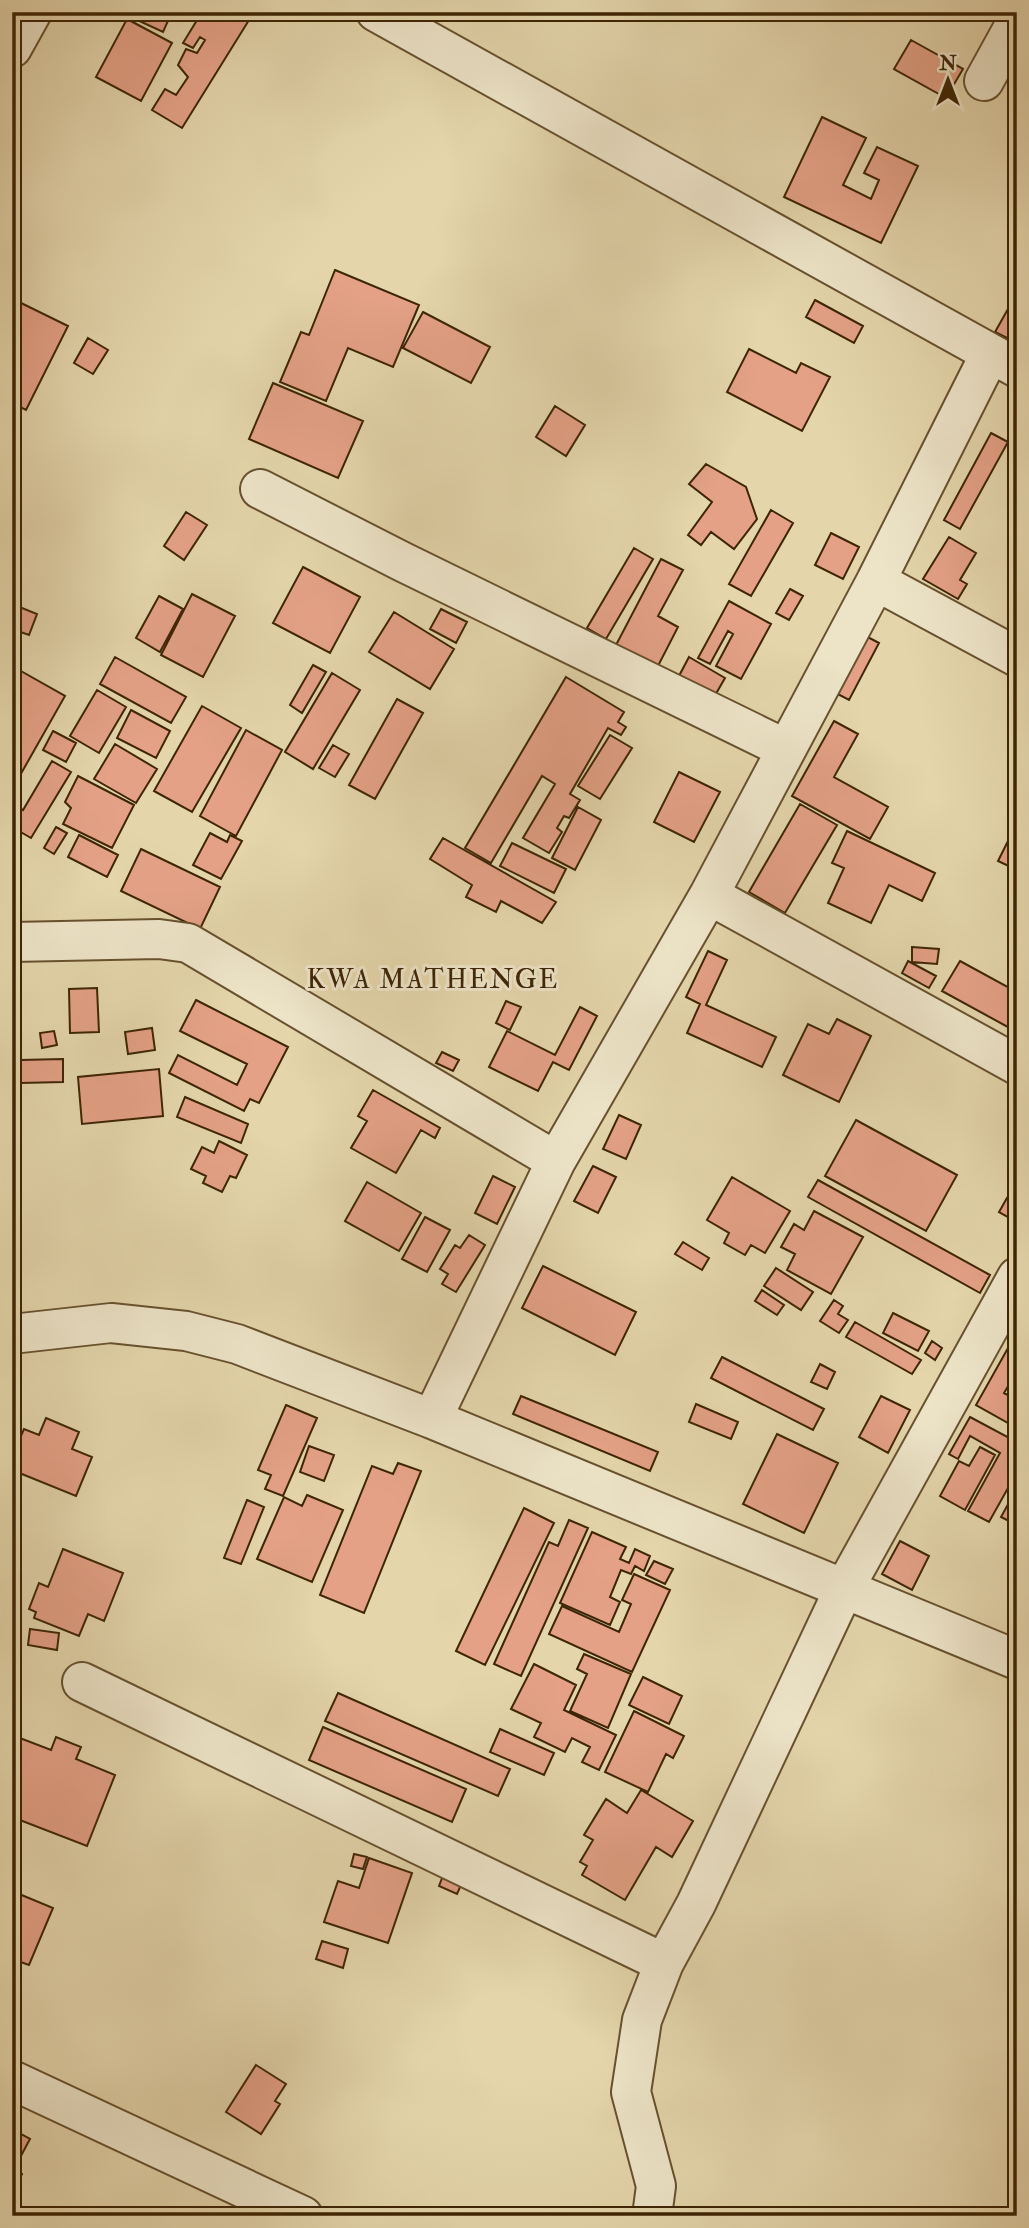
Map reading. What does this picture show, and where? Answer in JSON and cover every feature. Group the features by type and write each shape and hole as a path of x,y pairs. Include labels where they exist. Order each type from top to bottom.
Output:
{"street":[{"path":"12,48 32,12"},
{"path":"376,12 1003,361 876,581 709,895 555,1161 432,1419"},
{"path":"984,81 1017,21"},
{"path":"260,489 786,749"},
{"path":"876,581 1017,657"},
{"path":"709,895 1017,1065"},
{"path":"12,942 159,939 188,943 555,1161"},
{"path":"652,2216 656,2186 631,2092 642,2020 664,1963 696,1905 844,1589 1017,1277"},
{"path":"12,1334 111,1323 186,1331 237,1344 432,1419 1017,1660"},
{"path":"82,1682 664,1963"},
{"path":"12,2080 303,2216"}],"building":[{"path":"120,12 172,12 163,32"},
{"path":"202,12 254,12 182,128 152,110 165,89 176,95 188,77 178,65 186,49 197,53 205,40 200,37 193,48 183,43"},
{"path":"127,19 172,43 141,101 96,77"},
{"path":"911,40 963,69 946,98 894,69"},
{"path":"822,117 866,138 843,185 871,199 879,180 864,173 877,147 918,166 881,243 784,197"},
{"path":"335,270 419,305 393,367 348,348 326,401 280,382 301,332 309,335"},
{"path":"15,300 68,326 26,410 12,403 12,305"},
{"path":"815,300 863,326 854,343 806,317"},
{"path":"1013,300 1017,302 1017,343 995,332"},
{"path":"423,312 490,347 471,383 403,348"},
{"path":"88,338 108,350 93,374 74,363"},
{"path":"749,349 796,373 801,363 830,377 802,431 727,392"},
{"path":"273,383 363,421 338,478 249,439"},
{"path":"555,406 585,425 566,456 536,437"},
{"path":"991,433 1008,442 960,529 944,520"},
{"path":"706,464 746,487 757,519 734,549 711,532 701,545 688,535 712,502 689,484"},
{"path":"771,510 793,523 751,596 729,584"},
{"path":"186,512 207,525 184,560 164,546"},
{"path":"831,533 859,547 843,579 815,565"},
{"path":"949,537 976,553 960,580 967,584 958,599 923,579"},
{"path":"634,548 653,559 606,639 587,628"},
{"path":"661,559 683,570 658,616 678,627 658,666 616,645"},
{"path":"303,567 360,597 330,653 273,623"},
{"path":"790,589 803,596 789,620 776,613"},
{"path":"192,594 235,616 203,677 161,655"},
{"path":"159,596 183,609 160,652 136,638"},
{"path":"729,601 771,624 741,679 716,666 733,634 728,631 710,664 698,658"},
{"path":"17,606 37,614 29,635 12,629 12,618"},
{"path":"441,609 467,622 456,643 430,629"},
{"path":"394,612 454,649 430,689 369,652"},
{"path":"862,634 879,643 849,700 832,691"},
{"path":"115,657 186,697 171,723 100,684"},
{"path":"689,657 725,678 714,697 679,676"},
{"path":"313,665 326,672 302,713 290,705"},
{"path":"12,666 65,696 14,786 12,785"},
{"path":"332,673 360,690 313,769 285,752"},
{"path":"566,677 624,712 618,722 626,727 621,735 608,728 570,794 580,800 569,818 564,816 557,828 562,832 549,853 523,838 555,784 542,776 491,863 465,848"},
{"path":"97,690 126,707 99,753 70,736"},
{"path":"397,699 423,713 375,799 349,785"},
{"path":"202,706 241,728 192,812 154,791"},
{"path":"131,710 170,731 156,758 117,738"},
{"path":"834,721 858,734 834,777 888,807 870,839 792,796"},
{"path":"246,730 282,750 236,836 200,816"},
{"path":"53,731 76,743 66,762 43,750"},
{"path":"610,735 632,748 600,799 578,786"},
{"path":"115,744 157,769 136,803 94,779"},
{"path":"333,745 349,754 335,777 319,768"},
{"path":"52,761 71,772 31,838 12,827 12,803 23,810"},
{"path":"679,772 720,792 694,842 654,822"},
{"path":"78,776 134,805 112,848 63,824 71,808 65,802"},
{"path":"800,804 837,825 785,913 749,892"},
{"path":"578,807 601,820 575,870 552,858"},
{"path":"1017,823 1017,870 998,861"},
{"path":"56,827 67,833 54,854 44,848"},
{"path":"847,831 935,873 922,901 889,885 871,923 828,903 844,868 832,863"},
{"path":"210,833 227,842 230,835 242,841 221,879 193,865"},
{"path":"79,835 118,855 107,877 68,857"},
{"path":"443,838 556,902 542,923 501,901 496,912 466,897 472,885 430,859"},
{"path":"512,843 566,869 554,893 500,866"},
{"path":"141,849 220,887 200,929 121,891"},
{"path":"912,947 939,949 937,964 912,962"},
{"path":"708,951 727,960 706,1005 776,1037 762,1067 687,1033 700,1004 686,997"},
{"path":"908,961 936,976 929,988 902,973"},
{"path":"960,961 1017,992 1017,1032 942,991"},
{"path":"97,988 99,1032 70,1033 69,989"},
{"path":"196,1000 288,1047 259,1103 250,1099 244,1111 169,1073 178,1055 237,1085 247,1064 180,1031"},
{"path":"506,1001 521,1007 510,1030 496,1023"},
{"path":"580,1007 597,1016 569,1070 553,1062 538,1091 489,1067 507,1031 555,1055"},
{"path":"837,1019 871,1036 839,1102 783,1075 808,1024 829,1034"},
{"path":"152,1028 155,1050 128,1054 125,1032"},
{"path":"54,1031 57,1045 42,1048 40,1033"},
{"path":"442,1052 459,1060 453,1071 436,1063"},
{"path":"63,1059 63,1082 21,1083 21,1060"},
{"path":"159,1069 163,1116 82,1124 78,1077"},
{"path":"373,1090 440,1128 435,1138 421,1130 396,1173 351,1148 367,1121 358,1116"},
{"path":"185,1097 248,1124 241,1143 177,1117"},
{"path":"619,1115 641,1125 626,1159 603,1149"},
{"path":"856,1120 957,1175 926,1231 825,1176"},
{"path":"219,1141 247,1155 236,1178 230,1176 222,1192 203,1183 206,1176 191,1169 202,1147 214,1153"},
{"path":"593,1166 616,1177 598,1213 574,1201"},
{"path":"493,1176 515,1187 497,1224 475,1213"},
{"path":"732,1177 790,1211 765,1253 751,1245 745,1255 724,1243 729,1233 707,1220"},
{"path":"818,1180 990,1275 980,1293 808,1197"},
{"path":"367,1182 421,1213 399,1251 345,1221"},
{"path":"1007,1198 1017,1204 1017,1222 999,1212"},
{"path":"814,1211 863,1237 831,1294 787,1270 795,1254 781,1247 794,1224 804,1230"},
{"path":"425,1217 450,1230 427,1272 402,1259"},
{"path":"469,1235 485,1245 456,1292 442,1284 448,1274 440,1269 455,1245 460,1248"},
{"path":"683,1242 709,1258 702,1270 675,1254"},
{"path":"12,1258 15,1258 16,1290 12,1291"},
{"path":"543,1266 636,1312 615,1355 522,1308"},
{"path":"776,1268 813,1292 801,1310 764,1286"},
{"path":"762,1290 784,1305 777,1315 755,1301"},
{"path":"834,1300 843,1306 838,1314 848,1320 839,1333 820,1321"},
{"path":"893,1313 929,1331 918,1351 883,1333"},
{"path":"855,1322 921,1360 912,1374 846,1337"},
{"path":"932,1341 942,1348 935,1360 925,1353"},
{"path":"1008,1348 1017,1353 1017,1371 1004,1393 1017,1400 1017,1428 976,1405"},
{"path":"722,1357 824,1409 813,1430 711,1378"},
{"path":"820,1364 835,1372 827,1389 811,1382"},
{"path":"521,1396 658,1452 650,1471 513,1414"},
{"path":"881,1396 910,1410 888,1453 859,1437"},
{"path":"696,1404 738,1422 731,1439 689,1422"},
{"path":"286,1405 317,1418 283,1496 265,1489 271,1475 258,1470"},
{"path":"970,1417 1017,1442 1017,1472 989,1522 968,1511 1000,1453 970,1436 958,1459 949,1454"},
{"path":"46,1418 79,1432 72,1449 92,1457 76,1496 12,1470 12,1456 24,1429 39,1435"},
{"path":"777,1434 838,1463 804,1533 743,1504"},
{"path":"309,1446 334,1455 324,1481 300,1472"},
{"path":"980,1447 995,1455 965,1510 940,1496 959,1461 969,1466"},
{"path":"398,1463 421,1471 364,1613 320,1595 372,1466 393,1474"},
{"path":"1017,1488 1017,1525 1001,1517"},
{"path":"307,1495 343,1510 312,1582 257,1559 284,1497 302,1506"},
{"path":"247,1500 264,1507 241,1564 224,1558"},
{"path":"524,1508 554,1523 485,1665 456,1651"},
{"path":"569,1520 588,1528 521,1676 494,1664 549,1542 558,1546"},
{"path":"592,1532 626,1547 620,1559 629,1563 635,1549 650,1556 644,1571 635,1566 631,1574 621,1570 610,1597 620,1602 610,1625 560,1603"},
{"path":"900,1541 929,1556 912,1590 882,1574"},
{"path":"63,1549 123,1573 104,1621 88,1614 79,1636 34,1618 36,1612 29,1609 39,1583 48,1587"},
{"path":"654,1561 673,1569 665,1584 646,1575"},
{"path":"634,1574 670,1590 632,1672 549,1634 562,1606 619,1632 631,1604 622,1600"},
{"path":"30,1629 59,1633 57,1650 28,1645"},
{"path":"584,1654 631,1674 608,1728 570,1711 587,1674 577,1669"},
{"path":"534,1664 576,1685 564,1710 616,1735 599,1770 582,1762 590,1747 572,1738 565,1752 534,1737 541,1723 511,1709"},
{"path":"643,1677 682,1696 669,1724 629,1705"},
{"path":"338,1693 510,1769 498,1796 325,1721"},
{"path":"634,1711 684,1736 673,1758 666,1754 648,1792 605,1772"},
{"path":"323,1727 466,1789 452,1822 309,1760"},
{"path":"500,1729 554,1753 544,1775 490,1752"},
{"path":"12,1735 51,1750 56,1737 81,1747 76,1759 115,1775 87,1846 12,1817"},
{"path":"641,1790 693,1821 672,1857 656,1847 625,1900 582,1875 587,1866 580,1862 593,1840 584,1835 606,1799 627,1813"},
{"path":"354,1854 367,1857 363,1869 351,1866"},
{"path":"369,1858 412,1873 388,1943 324,1922 338,1881 359,1888"},
{"path":"446,1868 465,1876 457,1894 439,1886"},
{"path":"12,1891 53,1908 29,1965 12,1959"},
{"path":"322,1941 348,1949 343,1968 316,1959"},
{"path":"256,2065 286,2084 275,2101 280,2104 261,2134 226,2112"},
{"path":"12,2129 30,2139 14,2169 22,2174 15,2186 12,2185"}],"district":[{"name":"KWA MATHENGE","path":"433,979"}]}
